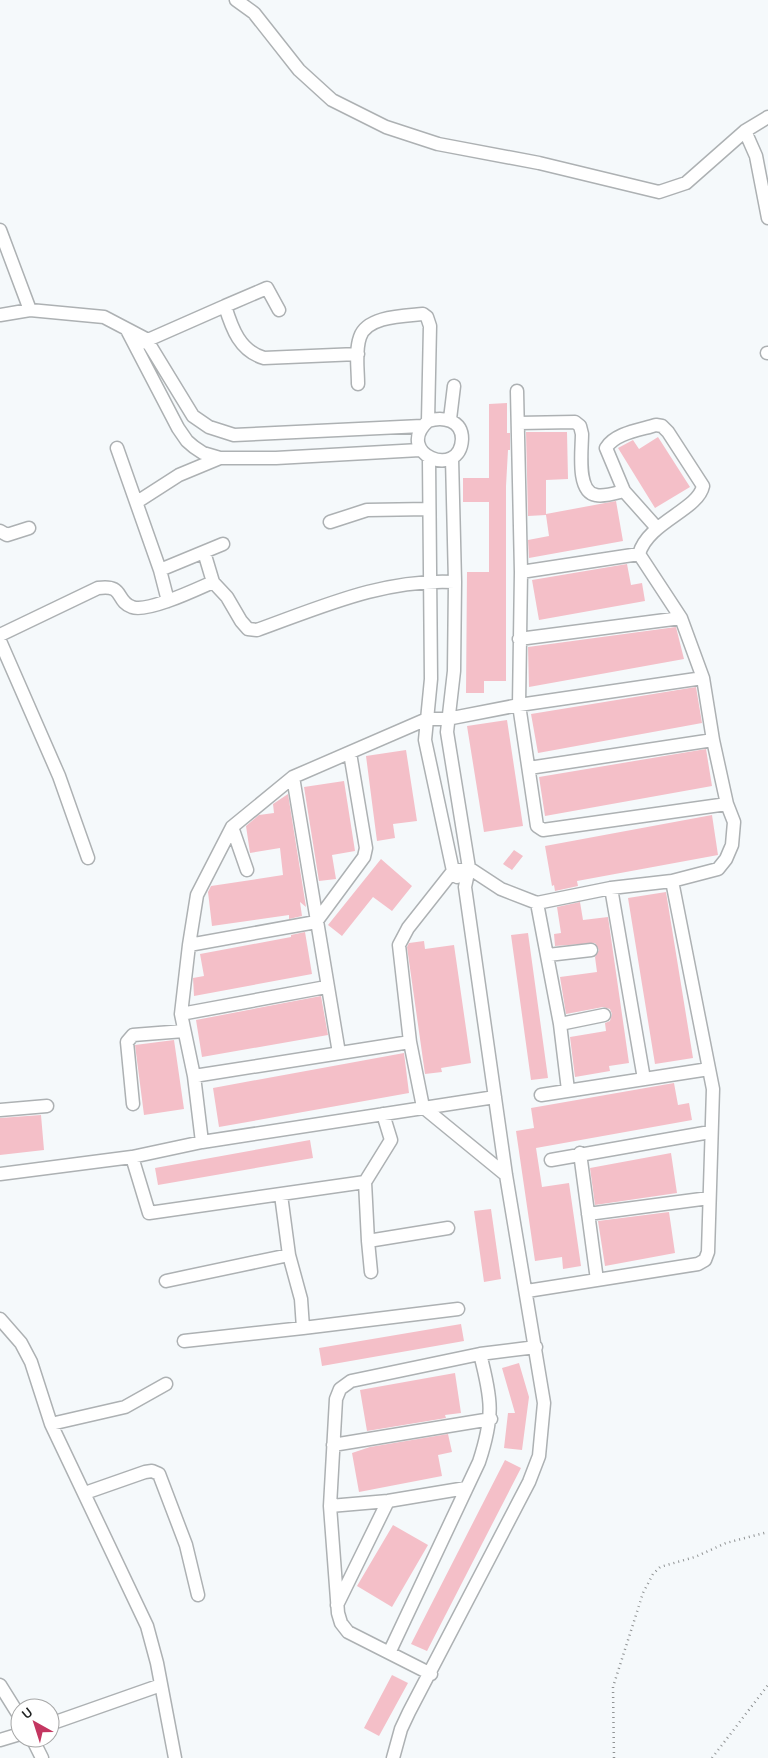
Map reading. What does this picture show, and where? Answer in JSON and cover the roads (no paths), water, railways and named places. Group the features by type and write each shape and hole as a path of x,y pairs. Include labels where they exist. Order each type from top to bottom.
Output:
{"street":[{"path":"236,0 254,13 299,70 332,100 386,127 438,144 539,163 659,192 686,183 745,131 768,118"},
{"path":"745,131 756,156 768,218"},
{"path":"0,230 30,310"},
{"path":"135,346 146,339 267,288 279,310"},
{"path":"225,306 244,349 252,354 264,358 358,354"},
{"path":"0,315 30,310 104,317 146,339 192,416 209,426 234,435 274,434 425,423 439,417 450,419 458,427 462,438 460,449 452,458 441,461 425,454 220,458 203,453 187,441 127,330"},
{"path":"358,384 360,336 367,328 377,321 422,314 427,317 430,326 425,423 418,438 425,454 431,581 432,679 426,740 453,871 464,887"},
{"path":"450,419 454,386"},
{"path":"518,391 521,572 519,705 537,826 543,830 727,804"},
{"path":"518,422 575,422 580,426 582,434 582,484 588,493 598,496 624,491"},
{"path":"506,1175 423,1107 410,1042 399,945 408,928 453,871 469,868 501,889 537,903 611,888 672,881 718,869 726,858 732,845 734,822 727,804 713,740 703,678 681,618 639,554 642,543 657,528 699,496 704,486 662,426 656,425 618,437 610,441 606,448 624,491 657,528"},
{"path":"274,434 276,458"},
{"path":"117,448 160,570 168,601"},
{"path":"137,502 178,475 220,458"},
{"path":"393,1758 401,1729 529,1482 539,1456 544,1403 527,1291 506,1175 464,887 469,868 447,719 454,671 455,582 452,458"},
{"path":"330,522 366,510 429,509"},
{"path":"0,531 7,535 28,528"},
{"path":"160,570 223,544"},
{"path":"204,552 213,582 227,597 248,629 256,630 366,591 431,581 455,582"},
{"path":"521,572 639,554"},
{"path":"0,635 98,588 110,586 119,592 124,602 132,607 168,601 213,582"},
{"path":"519,639 681,618"},
{"path":"0,641 59,776 88,858"},
{"path":"202,1142 194,1076 181,1014 189,945 198,895 232,827 293,777 427,718 447,719 519,705 703,678"},
{"path":"529,768 713,740"},
{"path":"189,945 316,922 364,857 366,848 350,753"},
{"path":"293,777 326,987 339,1053"},
{"path":"232,827 247,870"},
{"path":"527,1291 698,1264 705,1260 708,1252 710,1132 713,1089 672,881"},
{"path":"611,888 644,1079"},
{"path":"537,903 560,1024 568,1090"},
{"path":"548,955 592,950"},
{"path":"181,1014 326,987"},
{"path":"560,1024 604,1015"},
{"path":"133,1104 127,1042 129,1038 133,1035 184,1031"},
{"path":"194,1076 410,1042"},
{"path":"541,1095 709,1070"},
{"path":"0,1174 132,1157 202,1142 495,1097"},
{"path":"0,1110 46,1106"},
{"path":"371,1272 365,1182 391,1140 383,1114"},
{"path":"551,1160 580,1153 710,1132"},
{"path":"580,1153 597,1280"},
{"path":"132,1157 149,1213 365,1182"},
{"path":"281,1195 289,1255 301,1299 303,1328"},
{"path":"588,1214 709,1198"},
{"path":"368,1242 448,1228"},
{"path":"166,1281 289,1255"},
{"path":"184,1341 458,1309"},
{"path":"0,1319 21,1343 31,1362 51,1424 147,1626 175,1758"},
{"path":"430,1674 390,1651 348,1632 341,1623 330,1506 336,1399 340,1389 351,1381 480,1354 536,1347"},
{"path":"390,1651 479,1462 491,1419 489,1390 480,1354"},
{"path":"51,1424 125,1407 166,1384"},
{"path":"333,1445 491,1419"},
{"path":"85,1493 145,1472 152,1471 159,1474 186,1545 198,1594"},
{"path":"330,1506 388,1502 466,1488"},
{"path":"338,1605 388,1502"},
{"path":"0,1685 10,1701"},
{"path":"60,1720 161,1685"}]}
